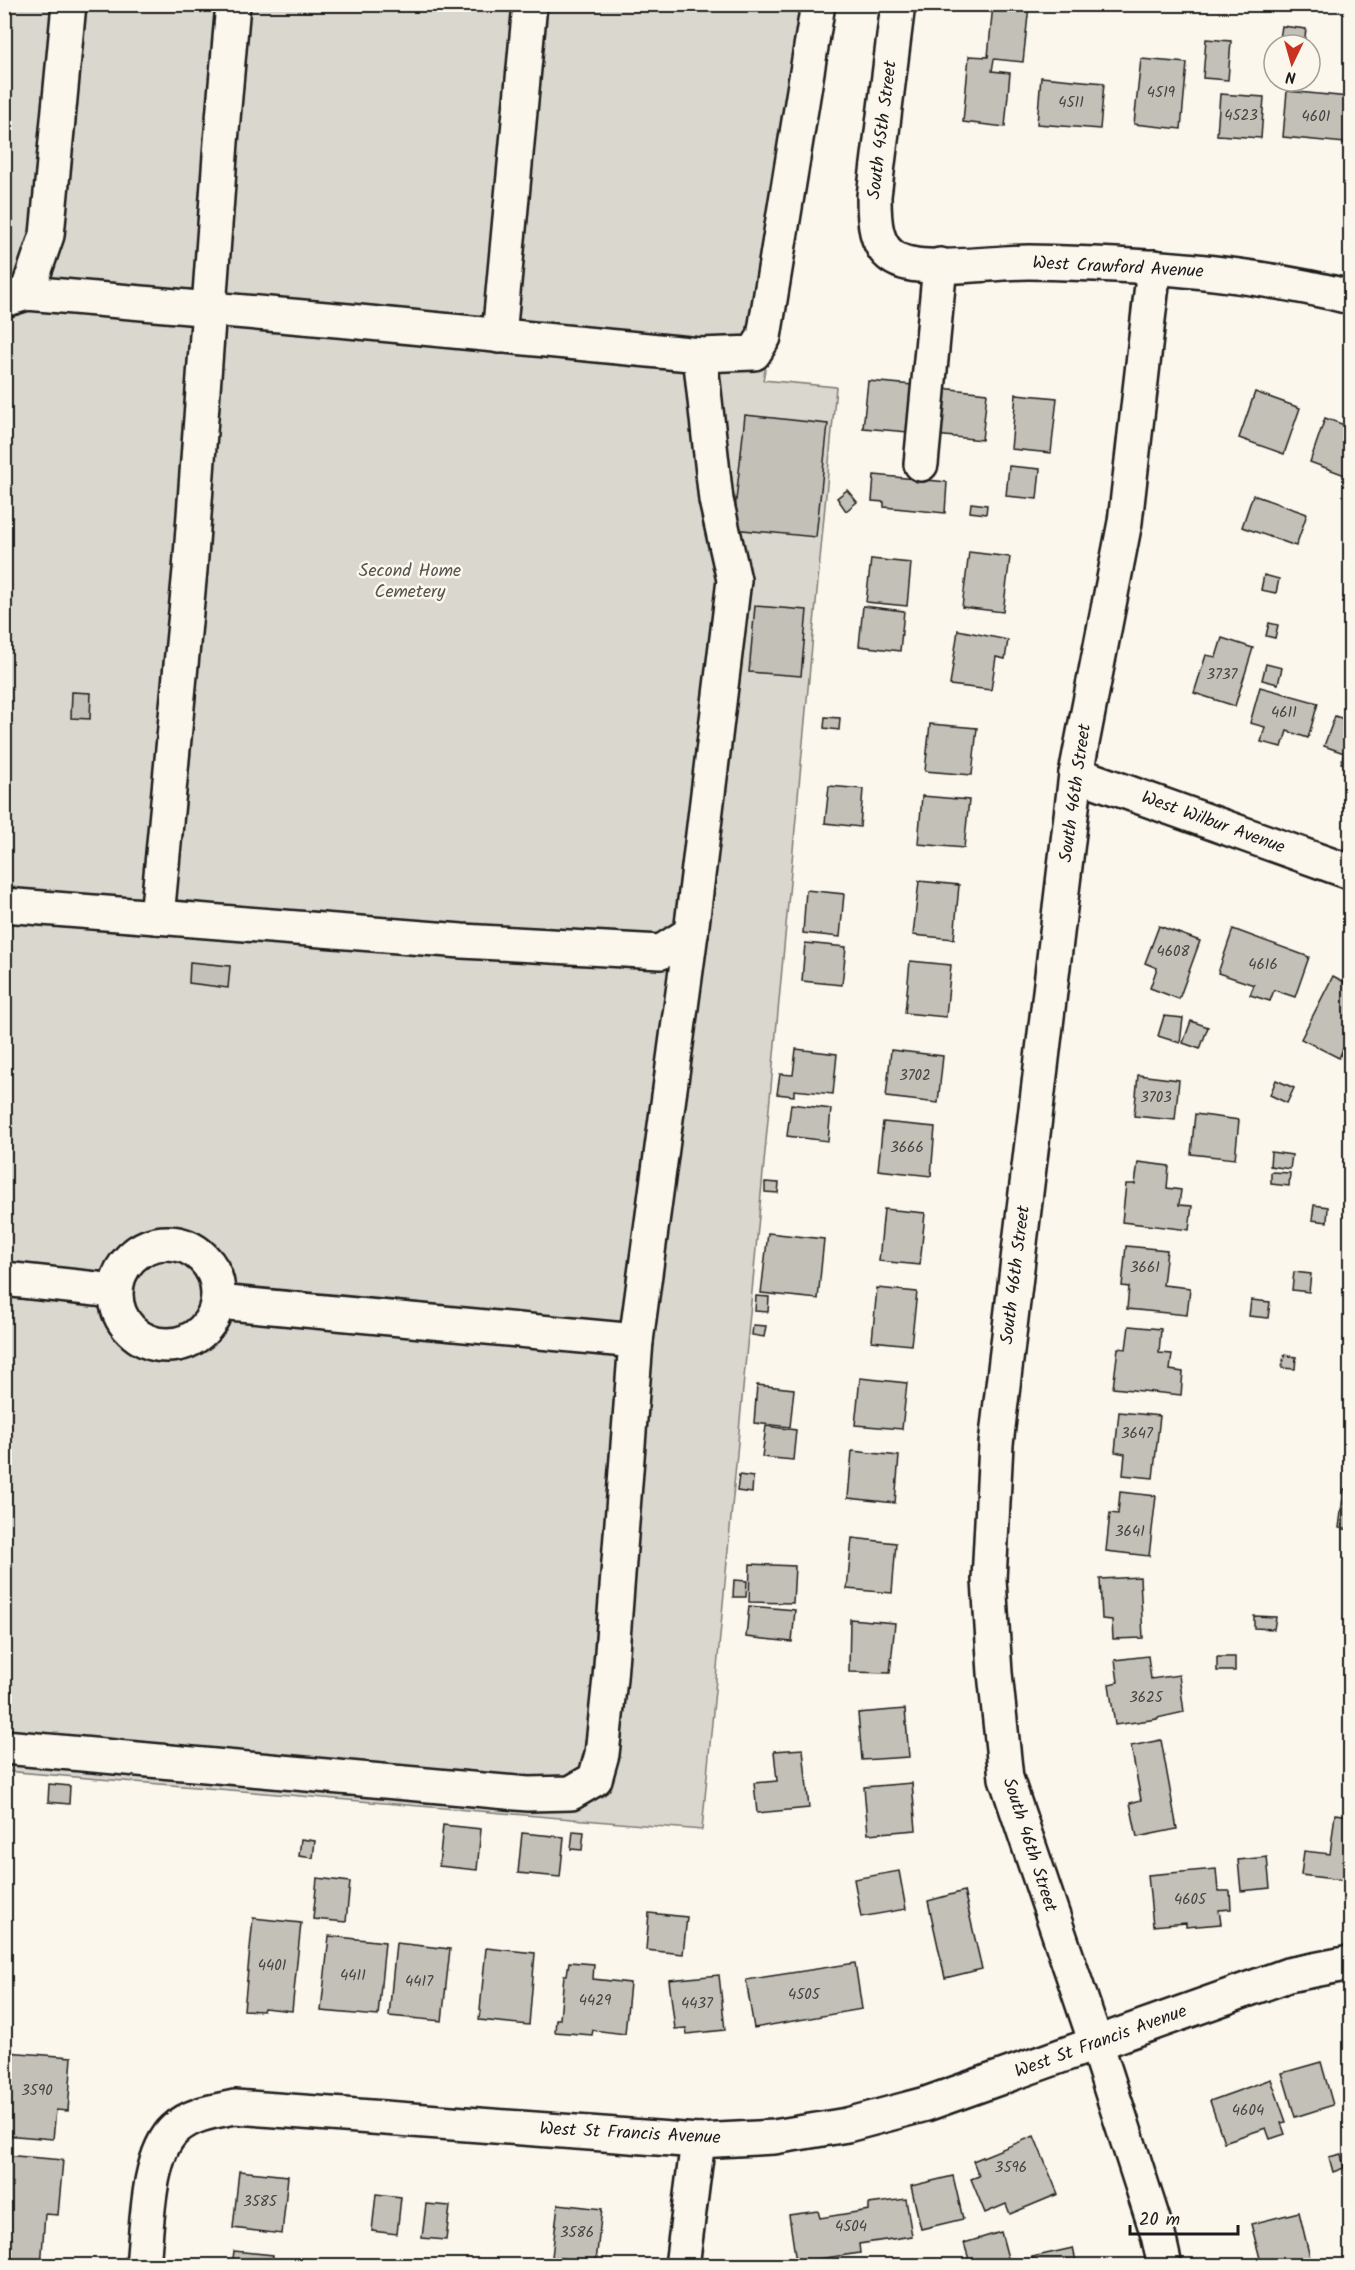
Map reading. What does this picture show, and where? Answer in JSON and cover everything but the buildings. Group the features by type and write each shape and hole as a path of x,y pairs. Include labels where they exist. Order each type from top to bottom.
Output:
{"street":[{"path":"69,4 47,235 16,296 209,309 700,355 754,353 764,337 818,4"},
{"path":"157,917 190,570 233,4"},
{"path":"499,336 530,4"},
{"name":"South 45th Street","path":"887,254 878,236 874,218 874,196 898,4"},
{"name":"West Crawford Avenue","path":"887,254 900,261 925,266 1028,262 1154,267 1260,279 1350,297"},
{"path":"921,464 940,266"},
{"name":"South 46th Street","path":"1154,267 1125,522 1076,774 996,1444 989,1580 995,1673 1006,1778 1096,2043 1166,2265"},
{"path":"4,1747 528,1794 571,1793 595,1779 602,1754 610,1678 636,1341 691,933 734,580 716,500 700,355"},
{"name":"West Wilbur Avenue","path":"1076,774 1350,872"},
{"path":"4,905 462,941 661,952 691,933"},
{"path":"172,1243 188,1247 202,1256 213,1270 218,1285 218,1302 213,1318 202,1333 187,1342 170,1346 153,1345 136,1336 124,1324 117,1308 115,1291 119,1275 128,1261 141,1250 156,1244 172,1243"},
{"path":"4,1279 115,1291"},
{"path":"218,1302 636,1341"},
{"name":"West St Francis Avenue","path":"143,2265 153,2173 161,2147 175,2129 202,2113 235,2107 698,2141 774,2136 847,2126 926,2104 1288,1975 1350,1963"},
{"path":"682,2265 698,2141"}],"green space":[{"name":"Second Home Cemetery","path":"4,5 835,5 763,380 836,387 702,1830 5,1771"}]}
